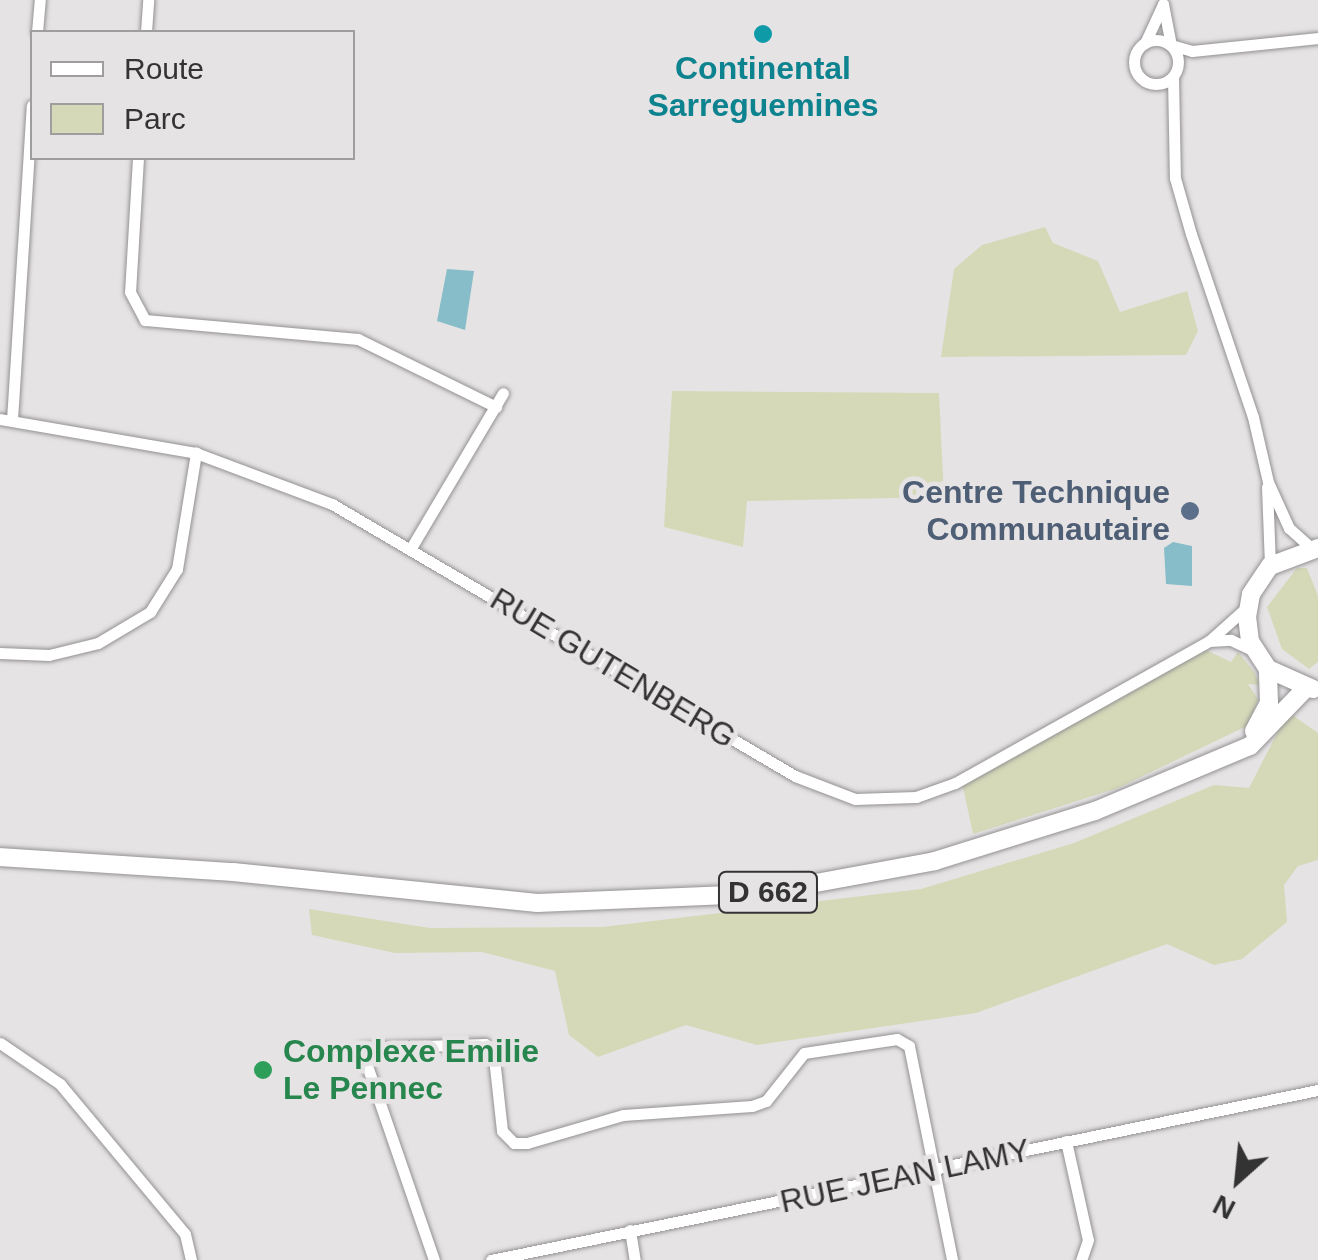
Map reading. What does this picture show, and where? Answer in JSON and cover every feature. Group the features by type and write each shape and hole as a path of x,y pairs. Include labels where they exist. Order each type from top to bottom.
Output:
{"main road":[{"path":"1312,689 1268,669 1255,652 1248,606 1270,566 1314,548"},
{"name":"D 662","path":"1231,752 1267,712 1268,669"},
{"name":"D 662","path":"0,857 538,902 706,899 849,880 990,846 1094,811 1261,738 1312,689"}],"street":[{"path":"38,30 40,0"},
{"path":"146,30 148,0"},
{"path":"1163,2 1134,60 1169,120"},
{"path":"1163,2 1175,74 1169,120 1176,183 1254,417 1268,482 1270,566"},
{"path":"1145,43 1214,52 1318,38"},
{"path":"1148,82 1175,74 1214,52"},
{"path":"6,420 30,130"},
{"path":"138,160 130,292 145,320 358,339 496,407"},
{"path":"411,548 503,393"},
{"name":"RUE GUTENBERG","path":"6,420 196,453 332,504 795,776 876,802 955,783 1209,640 1248,606"},
{"path":"0,654 49,655 98,643 150,612 177,569 196,453"},
{"path":"1268,482 1289,528 1314,548"},
{"path":"1209,640 1231,640 1255,652"},
{"path":"446,1260 434,1260 361,1048 485,1044 494,1058 502,1131 514,1143 527,1143 623,1115 752,1106 766,1101 804,1053 897,1039 910,1046 952,1260"},
{"path":"0,1043 60,1084 185,1234 192,1260"},
{"name":"RUE JEAN LAMY","path":"491,1260 935,1172 1318,1090"},
{"path":"1066,1141 1088,1240 1081,1260"},
{"path":"630,1230 635,1260"}],"green space":[{"path":"1045,227 1053,243 1098,261 1120,312 1187,291 1198,331 1186,355 941,357 954,269 982,245"},
{"path":"672,391 939,393 944,497 747,501 743,547 664,527"},
{"path":"1297,568 1307,568 1318,596 1318,662 1309,669 1282,649 1267,607"},
{"path":"1206,650 1231,662 1238,652 1255,673 1259,685 1248,684 1258,699 1249,725 1118,788 973,834 962,783"},
{"path":"1288,712 1318,733 1318,860 1298,866 1284,885 1287,922 1242,959 1214,965 1167,944 976,1013 757,1045 686,1025 598,1057 569,1035 555,971 482,952 395,953 312,935 309,909 430,928 602,927 921,889 1074,843 1214,785 1249,788"}],"water":[{"path":"447,269 474,271 465,330 437,321"},
{"path":"1173,542 1192,546 1192,586 1166,584 1164,548"}],"place":[{"name":"Continental Sarreguemines","path":"763,34"},
{"name":"Centre Technique Communautaire","path":"1190,511"},
{"name":"Complexe Emilie Le Pennec","path":"263,1070"}]}
